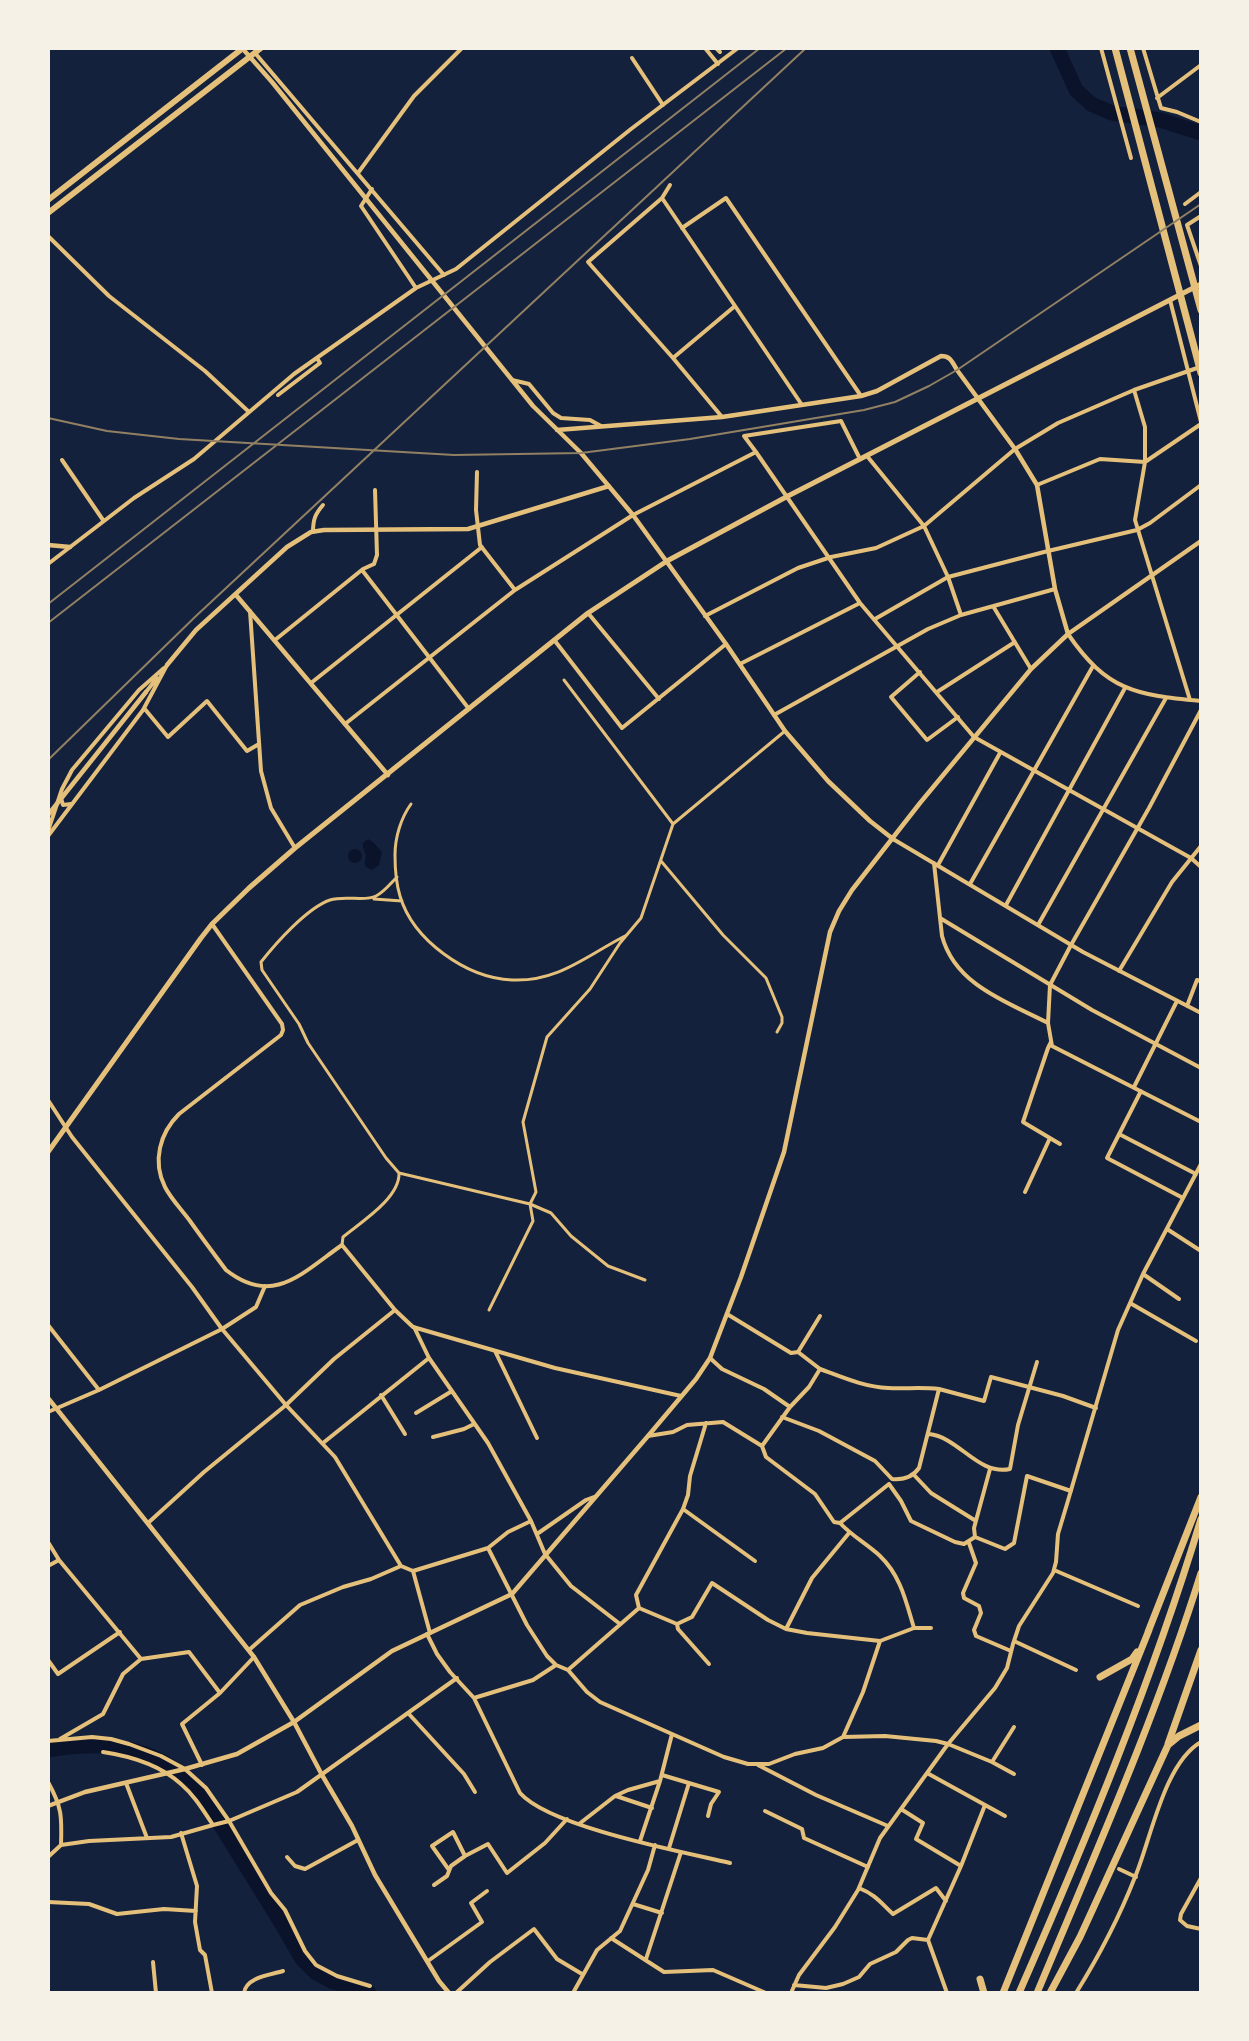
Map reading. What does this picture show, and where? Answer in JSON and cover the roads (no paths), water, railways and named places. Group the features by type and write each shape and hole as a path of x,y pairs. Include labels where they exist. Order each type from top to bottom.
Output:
{"highway":[{"path":"48,200 242,48"},
{"path":"48,213 261,48"},
{"path":"1114,48 1201,373"},
{"path":"1130,48 1201,310"},
{"path":"1003,1993 1201,1497"},
{"path":"1019,1993 1074,1868 1156,1660 1201,1519"},
{"path":"1037,1993 1094,1862 1137,1755 1171,1664 1201,1573"},
{"path":"1100,1677 1132,1659 1149,1630"},
{"path":"1050,1993 1080,1937 1168,1745 1201,1650"},
{"path":"1168,1745 1179,1736 1201,1725"},
{"path":"980,1979 984,1993"}],"main road":[{"path":"48,1152 212,924 295,848 588,613 667,561 788,496 1201,284"}],"street":[{"path":"242,48 252,55 358,173 444,275"},
{"path":"358,173 414,96 462,48"},
{"path":"705,48 717,64"},
{"path":"716,48 720,52"},
{"path":"48,564 103,520 194,459 294,374 416,288 456,269 738,48"},
{"path":"1101,48 1131,158"},
{"path":"1143,48 1161,108 1178,112 1201,122"},
{"path":"252,55 532,406 581,453 633,516 726,644 785,731 828,782 892,839 1071,945 1201,1013"},
{"path":"632,58 663,105"},
{"path":"1157,98 1201,65"},
{"path":"670,185 662,198 588,262 722,417"},
{"path":"372,189 361,206 416,288"},
{"path":"1185,204 1201,192"},
{"path":"662,198 802,406"},
{"path":"682,228 726,198 861,396"},
{"path":"1201,216 1187,225 1201,266"},
{"path":"48,236 109,296 205,371 249,412"},
{"path":"1037,485 1100,459 1145,462 1201,423 1170,300"},
{"path":"673,358 735,306"},
{"path":"557,430 722,417 861,396 877,391 941,356 950,358 1015,449 1037,485 1054,589 1068,634 1083,656 1106,677 1125,688 1152,696 1201,700"},
{"path":"278,395 320,363 317,358"},
{"path":"705,616 798,568 876,548 924,526 1015,449 1058,423 1134,390 1201,367"},
{"path":"511,380 529,384 553,413 561,418 590,420 603,428"},
{"path":"1134,390 1145,427 1145,462 1135,520 1190,700"},
{"path":"860,459 841,421 744,436 788,496 860,603 974,737 1191,858 1201,867"},
{"path":"345,724 515,590 633,516 756,452"},
{"path":"867,456 924,526 948,577 961,615"},
{"path":"62,460 103,520"},
{"path":"477,472 477,527 482,547 515,590"},
{"path":"874,619 948,577 1137,530 1201,485"},
{"path":"48,815 196,630 287,547 314,532 477,527 609,486"},
{"path":"275,640 362,570 374,564 376,560 375,490"},
{"path":"314,532 313,520 323,505"},
{"path":"48,1806 85,1792 201,1765 237,1754 294,1722 392,1651 512,1594 648,1436 710,1358 728,1314 784,1152 830,932 852,890 1031,669 1068,634 1201,541"},
{"path":"48,545 70,547"},
{"path":"311,683 482,547"},
{"path":"362,570 469,709"},
{"path":"774,715 928,629 961,615 1054,589"},
{"path":"236,595 388,775"},
{"path":"740,664 860,603"},
{"path":"993,606 1031,669"},
{"path":"250,611 261,771 271,808 295,848"},
{"path":"588,613 659,699"},
{"path":"555,641 622,728 726,644"},
{"path":"936,692 1015,642"},
{"path":"48,836 144,708 167,665"},
{"path":"48,831 60,793 72,770 132,698 167,665"},
{"path":"970,884 1093,666"},
{"path":"920,672 891,697 927,740 958,717"},
{"path":"564,680 673,824"},
{"path":"1006,905 1125,688"},
{"path":"1038,925 1166,698"},
{"path":"144,708 168,737 207,701 247,750 259,744"},
{"path":"1201,710 1050,985 1048,1023 1052,1046 1201,1122"},
{"path":"489,1310 533,1221 530,1204 536,1192 523,1122 547,1037 590,989 640,918 673,824 785,731"},
{"path":"1000,753 936,864 939,918 945,948 952,961 967,978 1048,1023"},
{"path":"60,793 63,805 68,806 74,802"},
{"path":"411,804 397,836 395,850 402,901 423,936 465,967 496,978 526,980 557,974 573,967 626,936"},
{"path":"1119,971 1172,882 1201,846"},
{"path":"661,861 723,935 766,978 782,1017 782,1023 777,1032"},
{"path":"370,898 382,892 397,877"},
{"path":"402,901 348,897 322,903 289,932 261,962 262,970 299,1024 308,1043 386,1158 399,1173 530,1204 551,1213 571,1236 608,1266 645,1280"},
{"path":"939,918 1092,1010 1201,1068"},
{"path":"212,924 282,1024 283,1030 281,1035 178,1114 170,1123 162,1138 159,1154 160,1170 165,1187 226,1270 251,1285 276,1287 288,1282 342,1245"},
{"path":"1187,1006 1197,980 1201,981"},
{"path":"1134,1087 1178,1001"},
{"path":"1051,1042 1023,1122 1060,1144"},
{"path":"1141,1090 1107,1158 1183,1198"},
{"path":"48,1100 222,1329 286,1405 335,1457 401,1566 413,1571 488,1548 508,1532 531,1521"},
{"path":"1119,1134 1196,1174"},
{"path":"1025,1192 1050,1138"},
{"path":"791,1993 816,1951 836,1927 859,1888 876,1846 888,1826 948,1743 995,1688 1007,1668 1019,1626 1054,1570 1059,1534 1114,1342 1143,1274 1201,1164"},
{"path":"399,1173 399,1181 393,1194 343,1238 342,1245 395,1310 413,1327 429,1358 488,1443 531,1521 546,1554 571,1586 620,1624"},
{"path":"1167,1229 1201,1251"},
{"path":"1143,1274 1179,1299"},
{"path":"48,1413 222,1329 256,1307 265,1286"},
{"path":"1130,1303 1196,1341"},
{"path":"147,1523 204,1472 286,1405 334,1359 395,1310"},
{"path":"728,1314 791,1353 798,1352 820,1369 861,1384 887,1388 939,1389 984,1401 991,1377 1063,1396 1096,1408"},
{"path":"798,1352 820,1316"},
{"path":"48,1325 99,1390"},
{"path":"413,1327 555,1368 681,1396"},
{"path":"494,1350 537,1437"},
{"path":"323,1443 429,1358"},
{"path":"710,1358 723,1369 764,1389 790,1407"},
{"path":"929,1434 943,1437 990,1469 1010,1469 1015,1436 1037,1362"},
{"path":"762,1446 782,1417 809,1387 820,1369"},
{"path":"782,1417 819,1431 875,1461 892,1479 899,1480 914,1475 919,1468 939,1389"},
{"path":"416,1413 452,1391"},
{"path":"381,1395 405,1434"},
{"path":"48,1398 254,1657 294,1722 352,1826 375,1875 449,1993"},
{"path":"648,1436 674,1432 687,1425 723,1422 762,1446 766,1457 815,1494 834,1522 840,1523 849,1533 881,1557 894,1572 903,1589 914,1628"},
{"path":"639,1608 636,1595 683,1509 706,1423"},
{"path":"432,1437 464,1429 474,1424"},
{"path":"975,1537 974,1528 990,1469"},
{"path":"914,1475 931,1493 976,1521"},
{"path":"975,1537 1005,1549 1014,1543 1027,1476 1071,1491"},
{"path":"840,1523 889,1484 892,1479"},
{"path":"889,1484 911,1521 960,1544 969,1543 975,1537"},
{"path":"537,1534 586,1500 594,1497"},
{"path":"683,1509 755,1561"},
{"path":"786,1629 812,1578 849,1533"},
{"path":"969,1543 976,1563 963,1593 964,1598 979,1606 981,1613 974,1630 976,1636 1011,1651"},
{"path":"49,1545 91,1600 141,1659"},
{"path":"488,1548 534,1637 556,1665 568,1670 587,1692 600,1702 724,1757 748,1764 769,1764 795,1754 822,1748 843,1737 885,1736 948,1743 1014,1774"},
{"path":"48,1566 59,1560"},
{"path":"249,1650 300,1605 401,1566"},
{"path":"1054,1570 1138,1606"},
{"path":"413,1571 436,1654 474,1698 520,1793 528,1802 578,1825 730,1863"},
{"path":"639,1608 677,1624 692,1617 712,1583 768,1620 786,1629 879,1641 914,1628 931,1628"},
{"path":"568,1670 639,1608"},
{"path":"677,1624 678,1629 709,1664"},
{"path":"48,1660 58,1674 120,1632"},
{"path":"843,1737 863,1692 879,1641"},
{"path":"1014,1641 1076,1670"},
{"path":"59,1740 103,1714 123,1674 141,1659 189,1652 220,1693"},
{"path":"201,1765 182,1724 220,1693 254,1657"},
{"path":"474,1698 533,1680 556,1665"},
{"path":"48,1857 61,1845 171,1836 229,1821 297,1792 457,1678"},
{"path":"408,1713 464,1774 475,1792"},
{"path":"992,1762 1014,1727"},
{"path":"640,1841 662,1775 672,1734"},
{"path":"48,1741 92,1737 111,1739 129,1743 185,1769 206,1788 229,1821 271,1893 285,1910 305,1951 316,1965 337,1976 370,1986"},
{"path":"1076,1993 1103,1948 1136,1877 1170,1779 1180,1760 1201,1742"},
{"path":"103,1752 125,1755 181,1783 194,1797 213,1825"},
{"path":"757,1765 816,1795 888,1826"},
{"path":"927,1773 1005,1816"},
{"path":"662,1775 719,1792 711,1804 708,1816"},
{"path":"578,1825 615,1796 660,1781"},
{"path":"48,1782 58,1801 62,1818 61,1845"},
{"path":"125,1782 147,1838"},
{"path":"669,1848 689,1783"},
{"path":"615,1796 652,1808"},
{"path":"947,1993 928,1940 962,1866 985,1805"},
{"path":"902,1809 922,1823 916,1839 962,1866"},
{"path":"765,1811 802,1829 804,1839 868,1868"},
{"path":"434,1885 447,1876 451,1866 488,1844 507,1873 545,1843 567,1819"},
{"path":"449,1871 432,1845 453,1832 465,1856"},
{"path":"181,1833 197,1886 195,1922 200,1950 205,1955 212,1993"},
{"path":"287,1857 295,1866 304,1869 358,1840"},
{"path":"573,1993 597,1950 620,1931 648,1870 655,1845"},
{"path":"646,1959 681,1852"},
{"path":"1119,1869 1136,1877"},
{"path":"1201,1878 1180,1920 1187,1926 1201,1929"},
{"path":"859,1888 880,1899 893,1914 936,1888 946,1901"},
{"path":"428,1961 482,1922 471,1903 487,1891"},
{"path":"48,1902 89,1904 117,1914 164,1910 196,1911"},
{"path":"633,1904 662,1913"},
{"path":"456,1993 490,1962 534,1929 557,1959 582,1974"},
{"path":"611,1938 664,1972 713,1970 766,1993"},
{"path":"794,1985 826,1988 843,1984 859,1977 870,1964 896,1952 908,1940 912,1938 928,1940"},
{"path":"153,1962 156,1993"},
{"path":"244,1993 244,1988 250,1981 283,1971"}],"water":[{"path":"368,839 382,852 379,865 372,870 366,867 365,863 363,843"},
{"path":"352,849 358,849 362,856 358,863 352,863 348,859 348,853"}],"waterway":[{"path":"1057,48 1076,90 1091,104 1112,113 1160,120 1201,133"},
{"path":"48,1750 81,1746 128,1749 159,1759 179,1772 213,1813 302,1959 316,1973 331,1981 369,1993"}],"railway":[{"path":"48,604 760,48"},
{"path":"48,623 787,48"},
{"path":"48,760 196,616 806,48"},
{"path":"48,418 107,431 179,439 454,455 581,453 690,439 864,410 895,402 957,370 1201,204"}]}
